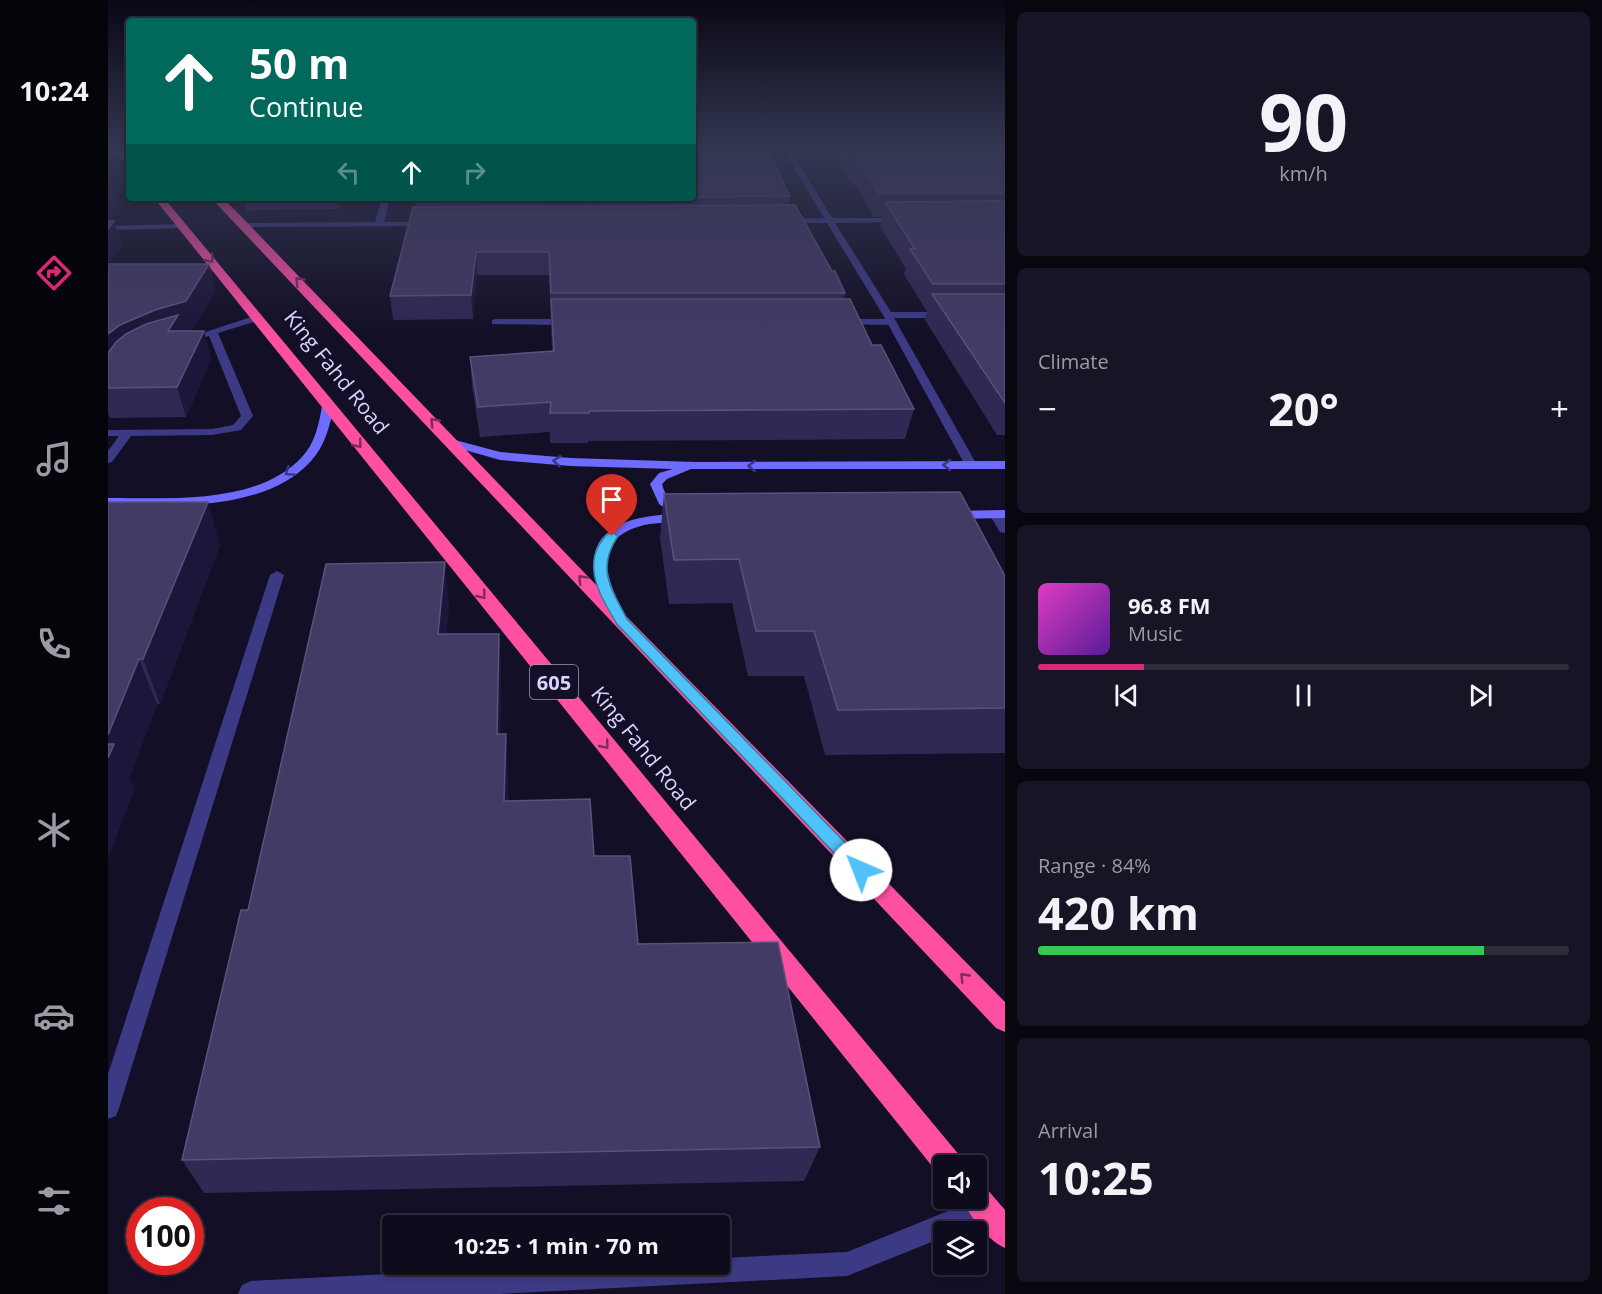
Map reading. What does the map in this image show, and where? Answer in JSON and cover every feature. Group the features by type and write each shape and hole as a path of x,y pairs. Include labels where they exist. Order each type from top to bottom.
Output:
{"highway":[{"name":"King Fahd Road","path":"170,211 941,1155"},
{"name":"King Fahd Road","path":"233,211 621,621 1005,1020"},
{"path":"986,1209 1005,1233"}],"street":[{"path":"379,224 382,211"},
{"path":"823,211 890,318 971,465"},
{"path":"781,221 911,220"},
{"path":"245,225 438,224"},
{"path":"108,228 183,226"},
{"path":"833,322 958,315"},
{"path":"192,338 257,318"},
{"path":"495,322 577,322"},
{"path":"108,433 212,432 237,428 247,416 212,332"},
{"path":"108,502 202,500 238,495 267,486 292,471 311,453 322,434 328,406"},
{"path":"108,459 127,433"},
{"path":"455,444 500,456 570,462 696,466 1005,465"},
{"path":"621,621 603,583 599,566 603,549 612,536 627,526 651,518 695,515 676,511 664,503 657,494 656,484 663,476 696,466"},
{"path":"937,515 1000,514 1005,529"},
{"path":"108,1108 277,575"},
{"path":"251,1294 847,1264 968,1209"}],"building":[{"path":"412,211 799,211 832,271 835,271 845,293 551,293 549,252 476,252 471,295 390,296"},
{"path":"891,211 1005,211 1005,284 933,284 910,249 915,249"},
{"path":"108,221 114,221 108,229"},
{"path":"108,264 209,264 186,301 155,310 120,325 108,334"},
{"path":"932,294 1005,294 1005,403"},
{"path":"551,299 850,299 872,345 881,345 914,409 550,413 551,402 478,407 470,357 554,351"},
{"path":"178,315 168,331 204,331 177,387 108,388 108,353 116,342 146,324"},
{"path":"960,492 1005,576 1005,708 838,710 814,631 756,631 739,559 674,560 664,494"},
{"path":"108,502 208,502 143,659 139,659 108,735"},
{"path":"445,562 438,634 499,634 497,734 506,734 504,801 590,799 594,856 630,856 638,944 778,942 820,1147 182,1160 241,910 248,910 326,564"},
{"path":"108,744 114,744 108,758"}],"route":[{"path":"612,536 603,549 599,566 603,583 621,621 861,870"}]}
